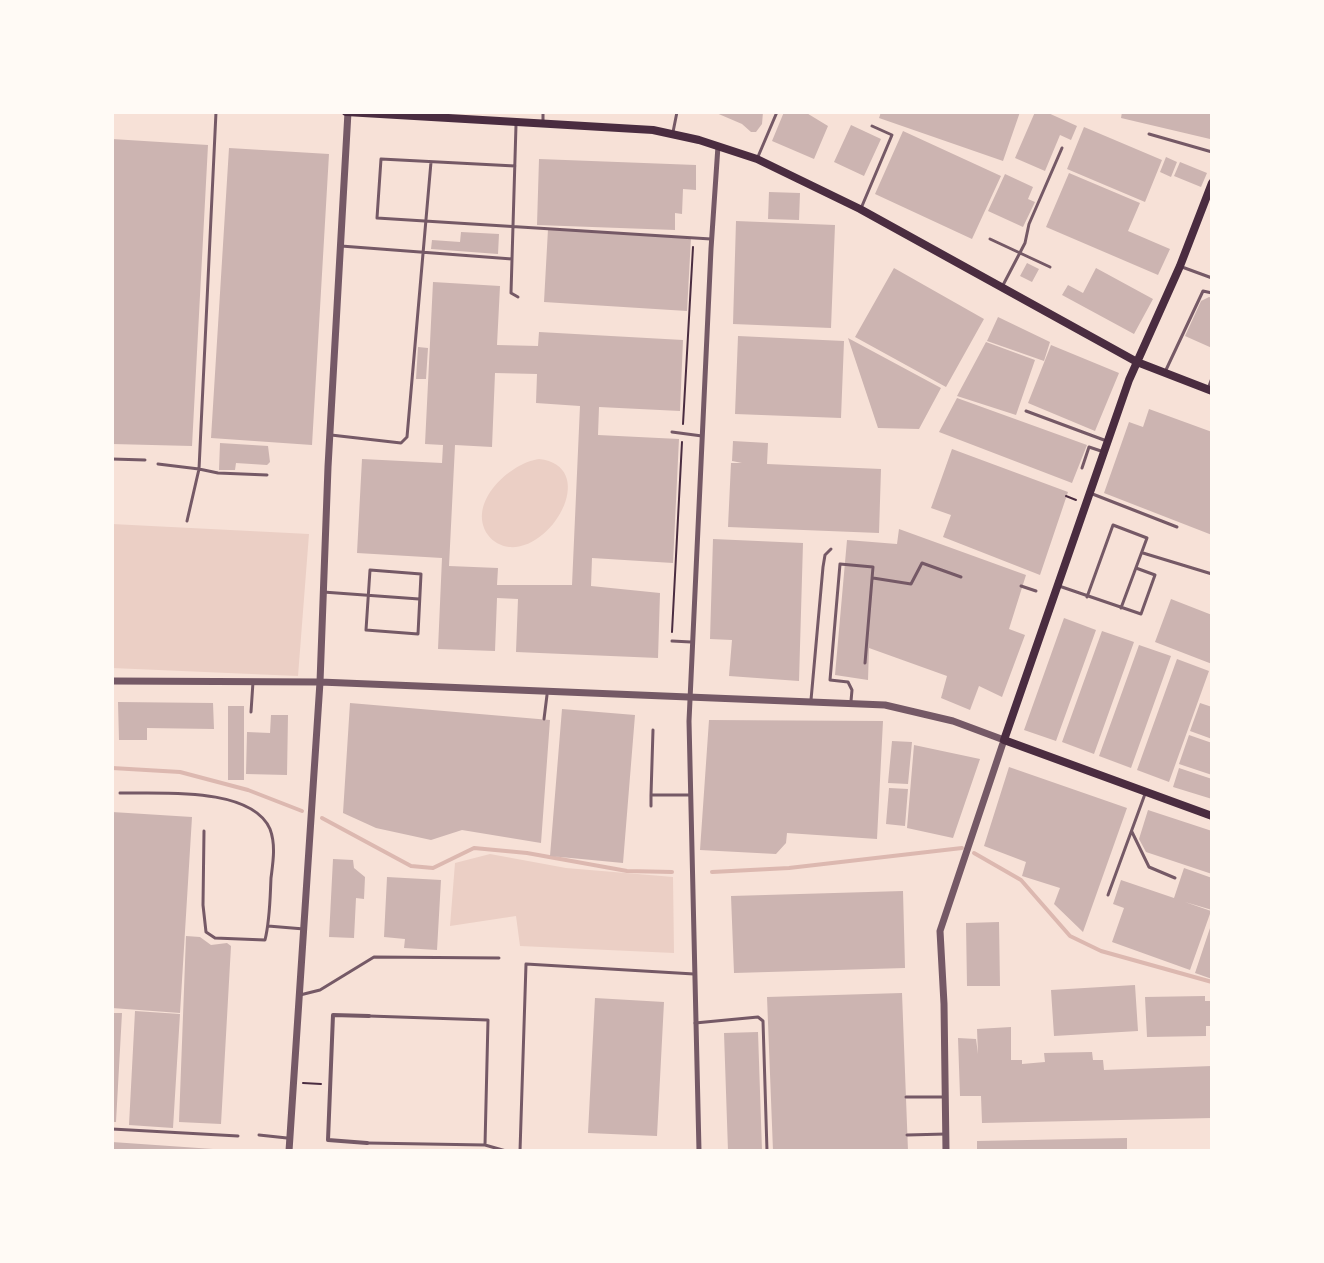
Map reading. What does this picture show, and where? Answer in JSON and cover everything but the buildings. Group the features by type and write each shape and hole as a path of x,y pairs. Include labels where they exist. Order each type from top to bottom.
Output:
{"main road":[{"path":"347,112 516,120 673,133 718,145 757,159 860,209 1137,362 1210,390"},
{"path":"1212,184 1137,362 1004,740 1212,816"}],"street":[{"path":"289,1151 320,682 329,435 347,112"},
{"path":"699,1151 691,795 691,642 718,145"},
{"path":"112,681 320,682 885,705 953,721 1004,740 940,931 946,1151"},
{"path":"367,1143 328,1141 334,1014 369,1016"}],"lane":[{"path":"187,521 199,469 216,112"},
{"path":"543,112 543,122"},
{"path":"673,133 677,112"},
{"path":"757,159 777,112"},
{"path":"516,120 511,293 518,297"},
{"path":"860,209 892,135 872,126"},
{"path":"1149,134 1212,152"},
{"path":"1002,289 1020,254 1029,224 1062,148"},
{"path":"515,166 381,159 377,218 711,239"},
{"path":"329,435 401,443 407,437 431,162"},
{"path":"990,239 1050,267"},
{"path":"340,246 512,259"},
{"path":"1180,266 1212,278"},
{"path":"1165,372 1203,291 1212,293"},
{"path":"1210,390 1212,378"},
{"path":"1026,411 1108,442"},
{"path":"672,432 702,436"},
{"path":"1082,468 1089,447 1104,452"},
{"path":"112,459 145,460"},
{"path":"158,464 218,473 267,475"},
{"path":"1090,493 1177,527"},
{"path":"1087,597 1113,525 1147,538 1121,608"},
{"path":"811,704 823,567 825,555 831,549"},
{"path":"1142,552 1212,574"},
{"path":"872,578 911,584 922,563 961,577"},
{"path":"851,705 848,682 830,680 840,564 873,567 865,663"},
{"path":"1058,586 1141,614 1155,575 1136,568"},
{"path":"370,570 420,574 418,633 366,630 368,596 370,570"},
{"path":"1021,586 1036,591"},
{"path":"323,592 421,600"},
{"path":"672,641 691,642"},
{"path":"251,712 253,682"},
{"path":"544,719 547,691"},
{"path":"651,806 653,730"},
{"path":"120,793 204,795 231,800 264,819 274,848 265,940 215,938 206,932 203,905 204,831"},
{"path":"1108,895 1145,794"},
{"path":"651,795 691,795"},
{"path":"1132,832 1149,867 1175,878"},
{"path":"268,926 305,929"},
{"path":"300,995 320,990 374,957 499,958"},
{"path":"520,1151 525,965 694,974"},
{"path":"369,1016 488,1020 485,1145"},
{"path":"695,1023 758,1017 763,1021 767,1151"},
{"path":"906,1097 945,1097"},
{"path":"112,1129 238,1136"},
{"path":"907,1135 946,1134"},
{"path":"259,1135 290,1138"},
{"path":"367,1143 485,1145 506,1151"},
{"path":"374,1151 375,1143"},
{"path":"388,1144 388,1151"}],"path":[{"path":"672,641 694,237"},
{"path":"1066,496 1073,499"},
{"path":"294,1082 330,1085"}],"shaded area":[{"path":"539,459 557,465 566,476 568,491 563,507 554,523 541,536 526,545 500,545 488,535 483,523 487,498 504,476"},
{"path":"112,524 309,534 298,676 112,668"},
{"path":"490,854 566,868 673,877 674,953 520,946 516,916 450,926 455,863"}],"waterway":[{"path":"112,768 180,772 248,790 302,811"},
{"path":"322,818 411,866 433,868 474,848 527,853 627,871 672,872"},
{"path":"712,872 789,868 962,848"},
{"path":"974,853 1021,880 1070,936 1101,951 1212,982"}]}
